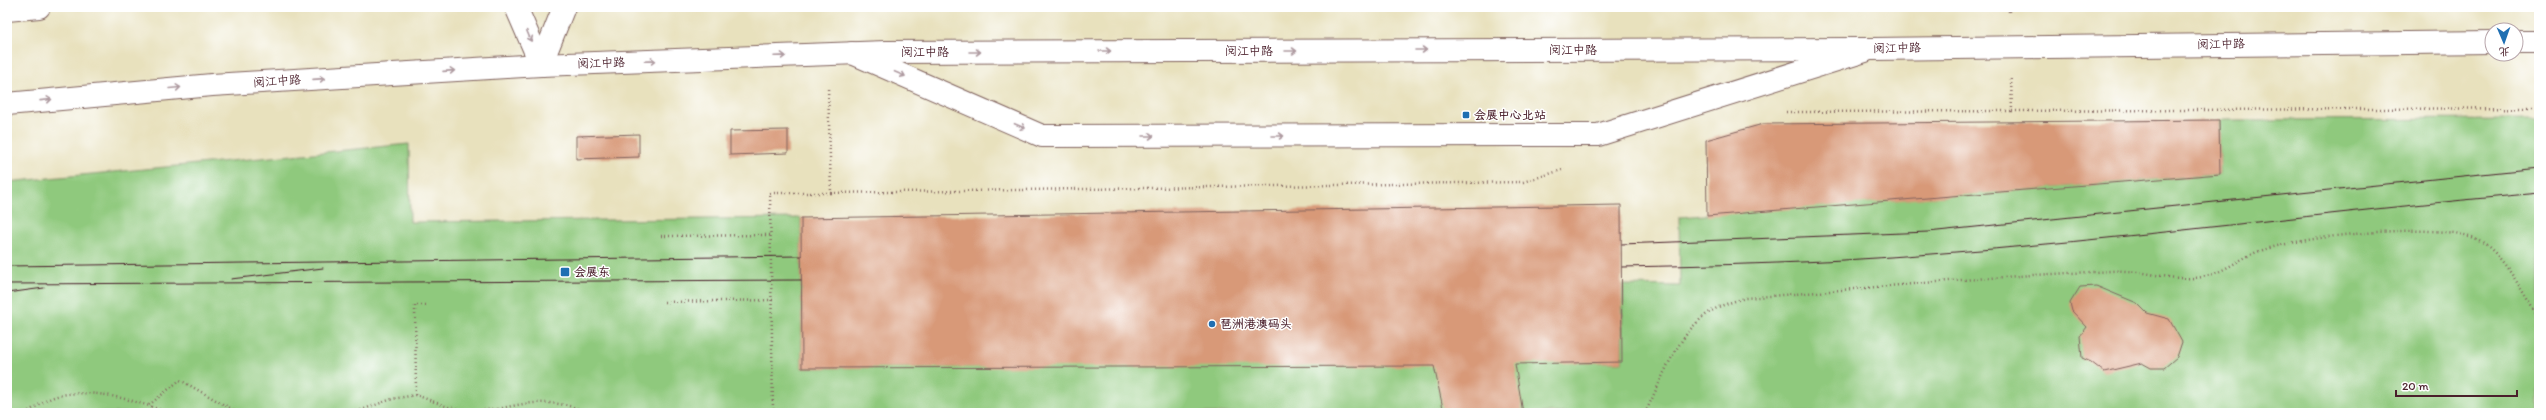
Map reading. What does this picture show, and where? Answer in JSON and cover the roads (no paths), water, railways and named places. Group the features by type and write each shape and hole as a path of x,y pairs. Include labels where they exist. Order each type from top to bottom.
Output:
{"main road":[{"path":"7,10 39,7"},
{"path":"516,7 541,65"},
{"path":"541,65 564,7"},
{"name":"阅江中路","path":"7,104 212,85 541,65 852,53 1872,49 2010,46 2484,42"},
{"path":"2524,42 2539,42"},
{"path":"852,53 1042,136 1569,136 1598,135 1872,49"}],"tram line":[{"path":"1622,244 1928,232 2539,168"},
{"path":"1622,267 1807,262 1996,249 2539,193"},
{"path":"7,266 801,256"},
{"path":"231,279 323,268"},
{"path":"7,284 801,280"},
{"path":"7,293 44,288"}],"place":[{"name":"会展中心北站","path":"1466,115"},
{"name":"会展东","path":"565,272"},
{"name":"琶洲港澳码头","path":"1212,324"}]}
